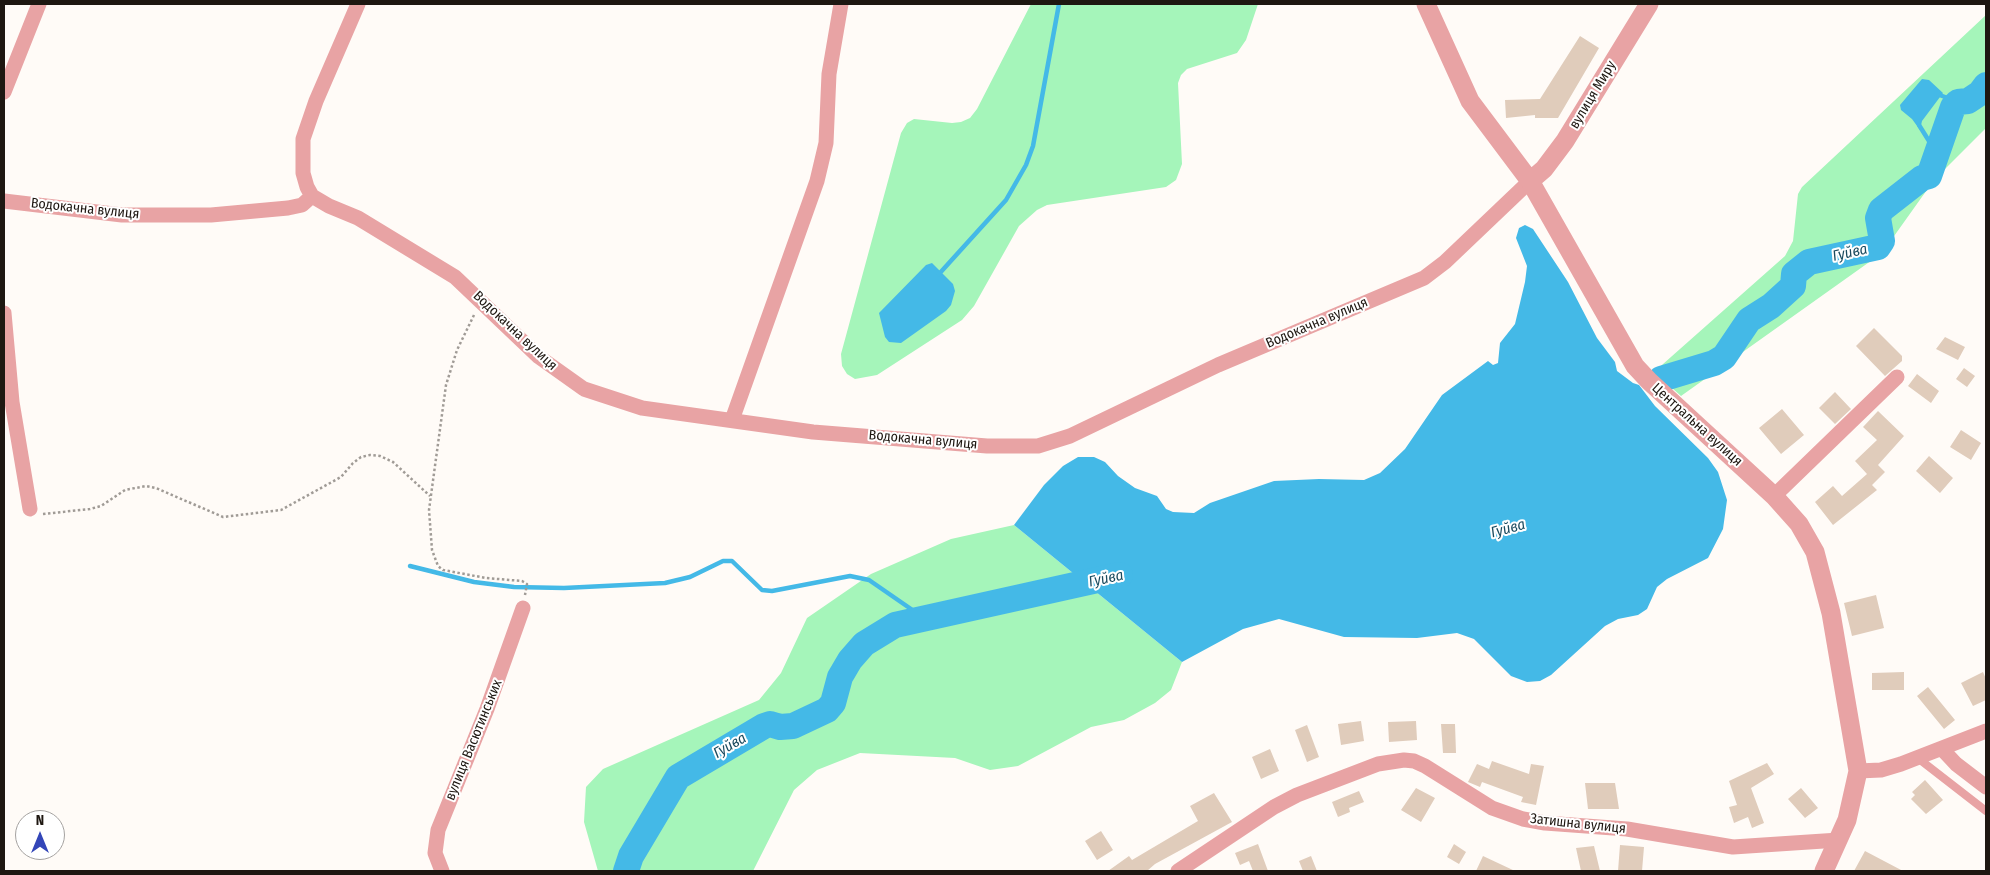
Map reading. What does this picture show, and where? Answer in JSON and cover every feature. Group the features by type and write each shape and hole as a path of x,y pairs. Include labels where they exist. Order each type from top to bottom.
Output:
{"street":[{"path":"4,92 39,4"},
{"path":"312,196 307,187 304,173 303,139 316,101 358,4"},
{"path":"732,420 817,181 826,143 829,74 841,4"},
{"name":"Центральна вулиця","path":"1426,4 1470,101 1530,181 1635,366 1774,496 1808,538 1821,569 1833,623 1858,771 1852,804 1839,840 1824,871"},
{"name":"вулиця Миру","path":"1530,181 1544,169 1565,141 1649,4"},
{"name":"Водокачна вулиця","path":"4,201 122,216 210,215 288,208 302,205 312,196 390,237 455,277 539,357 584,389 642,408 814,432 987,446 1038,446 1070,436 1218,365 1424,278 1445,262 1530,181"},
{"path":"4,313 8,402 30,509"},
{"path":"1774,496 1897,376"},
{"name":"вулиця Васютинських","path":"442,871 434,853 438,830 488,710 523,608"},
{"path":"1858,771 1881,770 1919,759 1986,731"},
{"path":"1942,749 1956,764 1986,787"},
{"name":"Затишна вулиця","path":"1178,871 1274,807 1297,795 1378,764 1404,760 1414,761 1425,766 1492,808 1523,819 1545,823 1627,829 1733,847 1839,840"}],"lane":[{"path":"1919,759 1986,811"}],"path":[{"path":"481,300 457,350 446,385 428,519 432,550 438,566 456,573 522,581 526,584 526,590"},
{"path":"30,509 33,512 47,515 90,510 101,506 125,490 146,486 156,488 223,517 281,510 341,477 353,463 361,457 370,455 380,456 393,462 430,496"}],"green space":[{"path":"1031,4 1258,4 1246,40 1237,53 1187,69 1181,75 1178,83 1182,164 1176,180 1166,187 1047,205 1037,210 1019,226 974,306 962,320 877,375 855,379 847,374 842,366 841,354 901,133 907,123 914,119 952,123 970,118 977,109"},
{"path":"1986,15 1986,128 1934,180 1882,253 1681,396 1654,372 1785,256 1793,241 1798,194 1802,187"},
{"path":"1014,525 1182,662 1171,690 1155,703 1124,720 1091,727 1018,766 990,770 955,758 860,753 817,770 794,790 753,871 598,871 584,822 586,787 603,769 759,700 781,673 807,618 871,574 951,539"}],"water":[{"path":"1922,79 1929,80 1943,93 1922,121 1920,130 1912,119 1901,110 1900,105"},
{"path":"1525,225 1533,229 1568,282 1597,338 1615,362 1617,371 1633,383 1639,385 1655,406 1708,458 1718,472 1727,500 1723,529 1708,558 1667,579 1657,587 1647,609 1638,615 1618,619 1605,626 1551,675 1540,681 1527,682 1511,676 1474,639 1457,633 1417,638 1344,637 1279,619 1243,629 1182,662 1014,525 1044,485 1063,466 1078,457 1094,457 1105,462 1118,476 1135,488 1157,496 1166,509 1173,512 1194,513 1210,503 1274,481 1364,480 1380,473 1405,449 1442,395 1488,361 1493,365 1498,363 1500,343 1515,324 1525,282 1527,266 1516,238 1519,228"},
{"path":"932,263 953,284 955,291 951,305 946,311 901,343 889,342 885,337 879,313 926,265"}],"building":[{"path":"1580,36 1599,48 1558,118 1535,118 1535,115 1506,118 1505,100 1540,99"},
{"path":"1874,328 1902,356 1902,361 1885,376 1856,346"},
{"path":"1945,337 1965,347 1958,360 1936,349"},
{"path":"1964,368 1975,376 1967,387 1956,379"},
{"path":"1917,374 1939,391 1931,403 1908,386"},
{"path":"1835,392 1851,409 1835,424 1819,408"},
{"path":"1782,409 1804,435 1781,454 1759,428"},
{"path":"1878,411 1904,436 1878,465 1885,472 1872,485 1877,490 1833,525 1815,502 1833,486 1842,496 1867,474 1855,461 1877,440 1863,427"},
{"path":"1961,430 1981,443 1971,460 1950,447"},
{"path":"1929,456 1953,478 1940,493 1916,471"},
{"path":"1876,595 1884,628 1852,636 1844,603"},
{"path":"1904,672 1904,690 1872,690 1872,673"},
{"path":"1983,672 1986,679 1986,700 1973,706 1961,683"},
{"path":"1928,687 1955,720 1944,729 1917,696"},
{"path":"1361,721 1364,741 1341,745 1338,724"},
{"path":"1416,721 1417,740 1389,742 1388,722"},
{"path":"1441,724 1455,724 1456,753 1443,753"},
{"path":"1307,725 1319,757 1307,762 1295,730"},
{"path":"1270,749 1279,771 1261,779 1252,757"},
{"path":"1492,761 1529,774 1531,764 1544,766 1536,805 1521,802 1523,797 1482,782 1480,787 1468,782 1477,764 1489,769"},
{"path":"1767,763 1774,774 1751,788 1764,823 1752,828 1748,817 1734,823 1729,807 1737,805 1729,781"},
{"path":"1925,780 1943,800 1926,814 1911,799 1915,795 1912,792"},
{"path":"1585,783 1615,783 1619,809 1588,809"},
{"path":"1416,788 1435,798 1421,822 1401,810"},
{"path":"1801,788 1818,808 1805,818 1788,799"},
{"path":"1359,791 1364,802 1349,808 1350,812 1338,817 1332,802"},
{"path":"1214,793 1232,822 1155,864 1147,871 1108,871 1129,856 1132,860 1198,821 1190,806"},
{"path":"1101,831 1113,850 1097,860 1085,841"},
{"path":"1258,844 1268,871 1253,871 1249,861 1240,865 1235,853"},
{"path":"1454,844 1466,852 1459,864 1447,857"},
{"path":"1620,845 1644,847 1642,871 1618,871"},
{"path":"1594,846 1600,871 1581,871 1576,848"},
{"path":"1865,851 1903,871 1854,871"},
{"path":"1311,856 1317,871 1303,871 1299,861"},
{"path":"1483,856 1515,871 1476,871"}],"waterway":[{"path":"939,274 1006,200 1026,165 1033,146 1059,4"},
{"name":"Гуйва","path":"1661,379 1714,363 1724,357 1749,320 1771,306 1793,286 1794,274 1809,262 1878,247 1882,241 1878,218 1881,210 1922,178 1929,176 1953,107 1958,102 1968,101 1980,93 1986,85"},
{"path":"1937,94 1958,102"},
{"path":"1919,125 1929,141 1938,142"},
{"path":"410,566 474,582 514,587 564,588 665,583 690,577 723,561 732,561 762,590 772,591 850,576 869,580 924,618"},
{"name":"Гуйва","path":"626,871 631,856 678,777 764,726 770,724 780,727 793,726 827,710 833,703 840,677 850,660 864,644 895,625 1120,575"}]}
